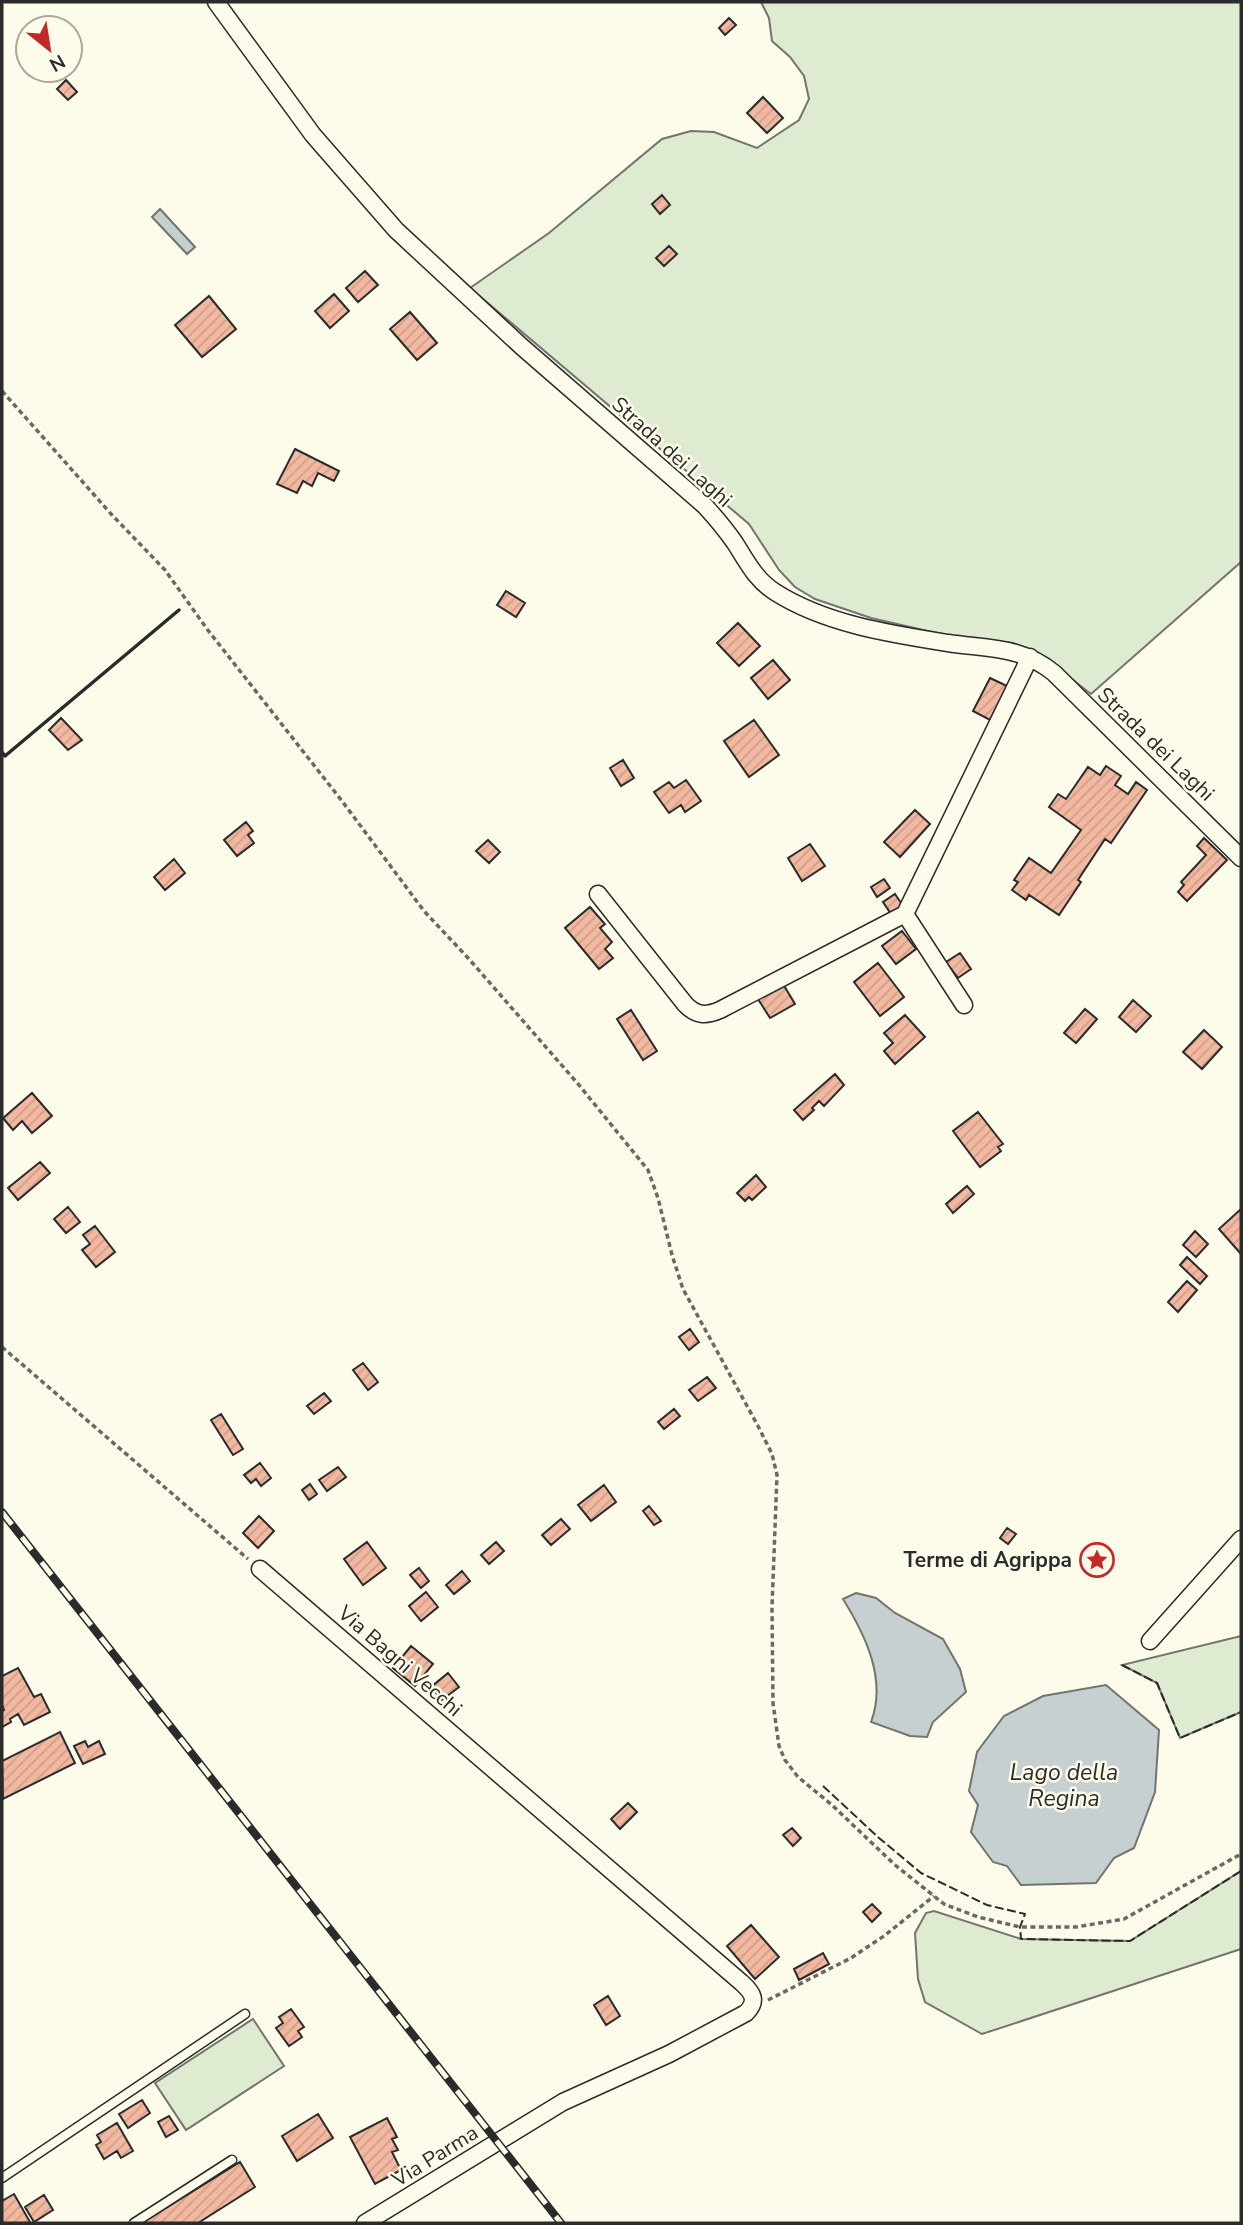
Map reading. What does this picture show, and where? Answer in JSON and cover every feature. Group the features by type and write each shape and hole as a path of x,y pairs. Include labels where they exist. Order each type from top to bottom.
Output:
{"street":[{"name":"Strada dei Laghi","path":"216,2 307,127 389,222 521,346 705,506 727,532 755,575 770,589 805,607 860,625 930,640 1012,651 1030,657 1054,673 1241,858"},
{"path":"598,894 685,1004 702,1015 720,1010 905,914 1030,657"},
{"path":"905,914 964,1005"},
{"path":"1150,1641 1241,1539"},
{"name":"Via Bagni Vecchi","path":"260,1569 742,1983 754,1998 746,2013"},
{"name":"Via Parma","path":"365,2223 574,2096 669,2054 746,2013"}],"lane":[{"path":"2,2178 245,2014"},
{"path":"134,2223 232,2160"}],"path":[{"path":"2,391 165,570 207,629 424,911 579,1084 648,1170 683,1289 772,1454 777,1475 772,1607 773,1703 779,1746 797,1777 832,1805 895,1865 944,1904 978,1917 1020,1927 1076,1927 1124,1919 1241,1854"},
{"path":"2,1348 260,1569"},
{"path":"746,2013 851,1958 892,1930 934,1896"}],"green space":[{"path":"761,2 1241,2 1241,562 1091,694 1040,654 1013,643 958,638 871,618 815,599 795,587 779,570 749,524 470,288 549,233 662,139 691,131 714,132 757,148 799,120 809,99 804,76 790,57 772,41 769,18"},
{"path":"1241,1636 1241,1712 1180,1738 1157,1683 1122,1665"},
{"path":"1241,1871 1241,1949 982,2034 925,2002 918,1979 915,1933 926,1913 934,1911 1021,1939 1130,1941"},
{"path":"253,2019 284,2066 186,2130 155,2083"}],"water":[{"path":"160,209 195,247 187,254 152,217"},
{"path":"856,1593 876,1598 895,1613 943,1639 960,1669 966,1692 933,1722 927,1737 910,1736 871,1722 877,1690 872,1659 843,1599"},
{"name":"Lago della Regina","path":"1106,1685 1159,1730 1155,1792 1134,1848 1114,1858 1096,1883 1021,1885 1007,1866 993,1862 971,1832 978,1805 969,1791 977,1752 1004,1716 1043,1696"}],"building":[{"path":"729,18 736,25 725,35 719,28"},
{"path":"62,84 70,84 77,92 68,100 57,89"},
{"path":"763,97 783,118 767,133 747,113"},
{"path":"662,195 670,205 660,214 652,204"},
{"path":"669,246 677,254 664,266 656,258"},
{"path":"365,271 378,285 358,302 346,288"},
{"path":"334,294 349,311 330,328 315,311"},
{"path":"209,296 236,329 202,357 175,325"},
{"path":"410,312 437,343 417,360 390,329"},
{"path":"295,449 339,471 334,481 318,473 312,486 303,481 297,493 277,484"},
{"path":"506,591 525,603 516,617 497,605"},
{"path":"738,623 760,646 739,666 717,643"},
{"path":"773,660 790,680 768,699 751,678"},
{"path":"990,678 1007,686 990,720 973,711"},
{"path":"61,718 82,740 68,750 49,730"},
{"path":"754,720 779,755 749,777 724,741"},
{"path":"623,760 634,778 621,786 610,768"},
{"path":"1106,766 1121,776 1115,785 1128,794 1136,782 1147,790 1111,843 1105,839 1059,915 1029,895 1026,900 1012,890 1018,882 1014,880 1029,858 1051,873 1081,830 1049,807 1058,794 1066,799 1088,767 1100,775"},
{"path":"686,780 701,801 685,812 681,805 669,813 654,792 669,782 674,788"},
{"path":"915,810 930,824 900,857 884,842"},
{"path":"246,822 253,831 248,835 254,843 237,856 224,840"},
{"path":"1204,838 1227,860 1187,901 1178,892 1184,885 1181,882 1206,855 1197,846"},
{"path":"488,840 500,852 489,863 476,851"},
{"path":"810,844 825,866 802,881 788,858"},
{"path":"174,859 185,873 165,890 154,877"},
{"path":"884,879 890,888 877,897 871,887"},
{"path":"895,894 903,906 891,914 883,902"},
{"path":"590,907 605,924 600,928 612,942 605,949 613,958 599,969 565,928"},
{"path":"902,931 916,949 896,964 882,946"},
{"path":"960,953 971,969 958,978 946,962"},
{"path":"878,963 904,997 880,1016 854,982"},
{"path":"783,984 795,1004 770,1018 758,999"},
{"path":"1133,1000 1151,1016 1136,1032 1119,1017"},
{"path":"1085,1009 1097,1019 1076,1043 1064,1033"},
{"path":"631,1010 657,1051 643,1060 617,1019"},
{"path":"905,1015 925,1037 895,1064 884,1051 893,1043 884,1033"},
{"path":"1204,1030 1222,1047 1202,1069 1183,1052"},
{"path":"835,1074 844,1085 824,1106 819,1101 803,1120 794,1110"},
{"path":"32,1093 52,1116 32,1133 22,1121 13,1130 3,1118"},
{"path":"978,1112 1003,1144 998,1147 1001,1151 980,1167 953,1131"},
{"path":"40,1162 50,1173 18,1200 8,1188"},
{"path":"756,1175 766,1187 752,1200 749,1197 745,1201 737,1193"},
{"path":"967,1186 974,1194 953,1213 946,1204"},
{"path":"68,1207 80,1222 66,1233 54,1219"},
{"path":"1241,1209 1241,1254 1219,1229"},
{"path":"95,1226 115,1252 96,1267 82,1250 90,1244 83,1235"},
{"path":"1195,1231 1208,1244 1196,1257 1183,1245"},
{"path":"1187,1257 1207,1276 1200,1284 1180,1265"},
{"path":"1187,1281 1197,1290 1178,1312 1168,1302"},
{"path":"690,1329 699,1342 689,1350 679,1337"},
{"path":"363,1363 378,1382 368,1390 353,1370"},
{"path":"707,1377 716,1388 698,1401 689,1390"},
{"path":"324,1393 331,1401 314,1414 307,1406"},
{"path":"674,1409 680,1416 664,1429 658,1422"},
{"path":"221,1414 243,1449 233,1455 211,1420"},
{"path":"260,1463 271,1478 261,1486 256,1479 251,1483 244,1475"},
{"path":"338,1467 346,1477 327,1491 319,1480"},
{"path":"310,1484 317,1494 309,1500 302,1490"},
{"path":"604,1485 616,1502 591,1521 578,1505"},
{"path":"649,1506 661,1521 654,1525 643,1511"},
{"path":"259,1516 274,1531 258,1548 243,1533"},
{"path":"561,1519 570,1529 551,1545 542,1535"},
{"path":"1007,1528 1016,1534 1008,1544 1000,1538"},
{"path":"367,1542 386,1568 363,1585 344,1559"},
{"path":"496,1542 504,1551 489,1564 481,1555"},
{"path":"419,1568 429,1581 421,1588 410,1575"},
{"path":"462,1571 470,1581 454,1594 446,1585"},
{"path":"426,1592 438,1607 421,1621 409,1606"},
{"path":"411,1646 433,1664 415,1686 393,1668"},
{"path":"18,1668 34,1697 41,1694 50,1712 24,1725 18,1714 2,1727 2,1676"},
{"path":"448,1673 459,1687 442,1700 431,1687"},
{"path":"60,1732 75,1763 3,1799 2,1761"},
{"path":"85,1741 88,1747 99,1741 105,1754 83,1764 74,1746"},
{"path":"628,1803 637,1812 620,1829 611,1819"},
{"path":"792,1828 801,1838 793,1846 783,1835"},
{"path":"872,1904 881,1913 872,1922 863,1912"},
{"path":"751,1925 779,1957 755,1979 727,1946"},
{"path":"823,1953 829,1964 799,1980 794,1969"},
{"path":"608,1996 620,2016 606,2025 594,2005"},
{"path":"291,2009 304,2027 298,2031 302,2037 289,2046 276,2028 283,2023 279,2017"},
{"path":"142,2100 150,2113 128,2128 119,2114"},
{"path":"318,2114 333,2138 297,2161 282,2136"},
{"path":"169,2116 178,2130 166,2137 158,2122"},
{"path":"387,2118 397,2137 392,2139 398,2150 392,2152 401,2170 375,2184 350,2137"},
{"path":"117,2123 133,2151 121,2158 117,2151 104,2159 96,2145 101,2142 97,2135"},
{"path":"240,2162 255,2187 198,2223 142,2223"},
{"path":"14,2194 29,2223 2,2223 2,2201"},
{"path":"44,2195 53,2210 34,2222 25,2207"}],"railway":[{"path":"2,1512 561,2223"}],"fence":[{"path":"1122,1665 1157,1683 1180,1738 1241,1712"},
{"path":"823,1786 921,1873 987,1905 1025,1914 1020,1927 1021,1939 1130,1941 1241,1871"}],"wall":[{"path":"2,752 5,756 179,610"}],"place":[{"name":"Terme di Agrippa","path":"1097,1560"}]}
